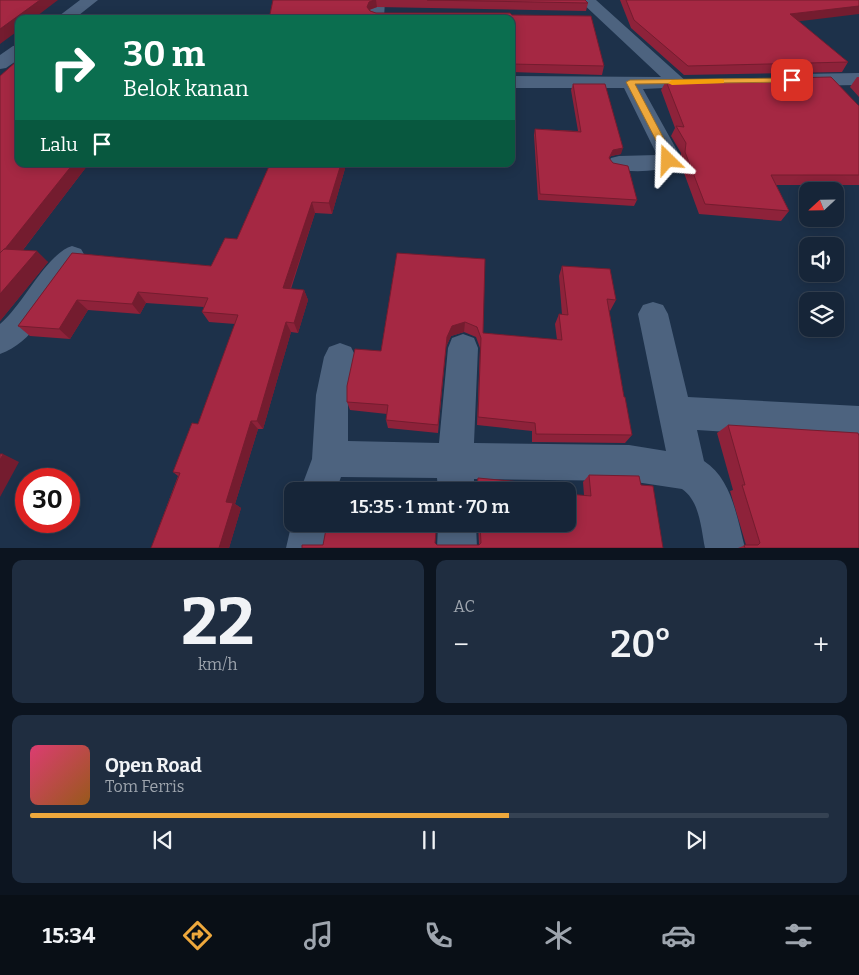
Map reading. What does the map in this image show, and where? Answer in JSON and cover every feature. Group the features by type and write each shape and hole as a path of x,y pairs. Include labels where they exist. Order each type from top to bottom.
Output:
{"street":[{"path":"69,15 90,0"},
{"path":"515,82 688,82 587,0"},
{"path":"376,11 396,14"},
{"path":"579,17 608,18"},
{"path":"829,79 847,98"},
{"path":"773,81 859,79"},
{"path":"619,163 662,162 668,160 668,154 630,82"},
{"path":"0,341 11,334 36,306 60,266 72,256"},
{"path":"653,314 690,472"},
{"path":"456,476 463,348"},
{"path":"321,482 330,459 332,396 340,357"},
{"path":"676,412 859,423"},
{"path":"330,459 456,476 629,463 690,472 701,480 713,500 725,548"},
{"path":"306,548 309,532"},
{"path":"457,532 457,548"}],"building":[{"path":"0,0 40,0 19,15 15,15 15,18 0,29"},
{"path":"273,0 374,0 369,2 367,7 370,11 376,13 510,13 512,15 270,15"},
{"path":"427,0 585,0 588,3"},
{"path":"626,0 859,0 859,6 790,14 848,62 688,66 634,20"},
{"path":"515,15 591,16 604,66 515,64"},
{"path":"15,63 15,167 71,167 0,253 0,76"},
{"path":"831,77 859,106 859,175 771,175 789,211 705,204 685,152 686,143 676,126 684,127 666,81"},
{"path":"573,84 605,84 623,148 613,150 609,158 613,163 628,166 637,200 540,194 535,129 581,132"},
{"path":"269,167 340,167 329,203 312,202 283,288 304,290 294,323 286,322 257,421 251,421 226,502 233,503 219,548 151,548 180,473 173,472 192,423 198,424 238,315 202,312 208,298 138,292 132,304 77,300 59,329 18,326 72,253 211,266 225,238 237,239"},
{"path":"4,249 37,251 0,294 0,253"},
{"path":"397,253 485,259 483,333 562,340 559,314 568,315 562,266 610,269 616,300 607,299 632,435 536,434 535,423 478,417 481,338 477,327 465,322 452,326 447,337 438,425 386,420 388,405 347,402 347,386 355,349 381,351"},
{"path":"728,425 858,433 859,548 745,548 744,545 758,545 760,543 742,485 745,485"},
{"path":"589,475 639,476 641,485 653,486 663,548 302,548 302,545 323,545 325,532 436,532 435,543 437,545 479,545 481,543 480,532 576,532 576,495 591,496"},
{"path":"478,478 520,482 478,482"}],"slow traffic":[{"path":"672,83 722,82"}],"route":[{"path":"668,160 668,154 630,82 678,83 792,80"}]}
